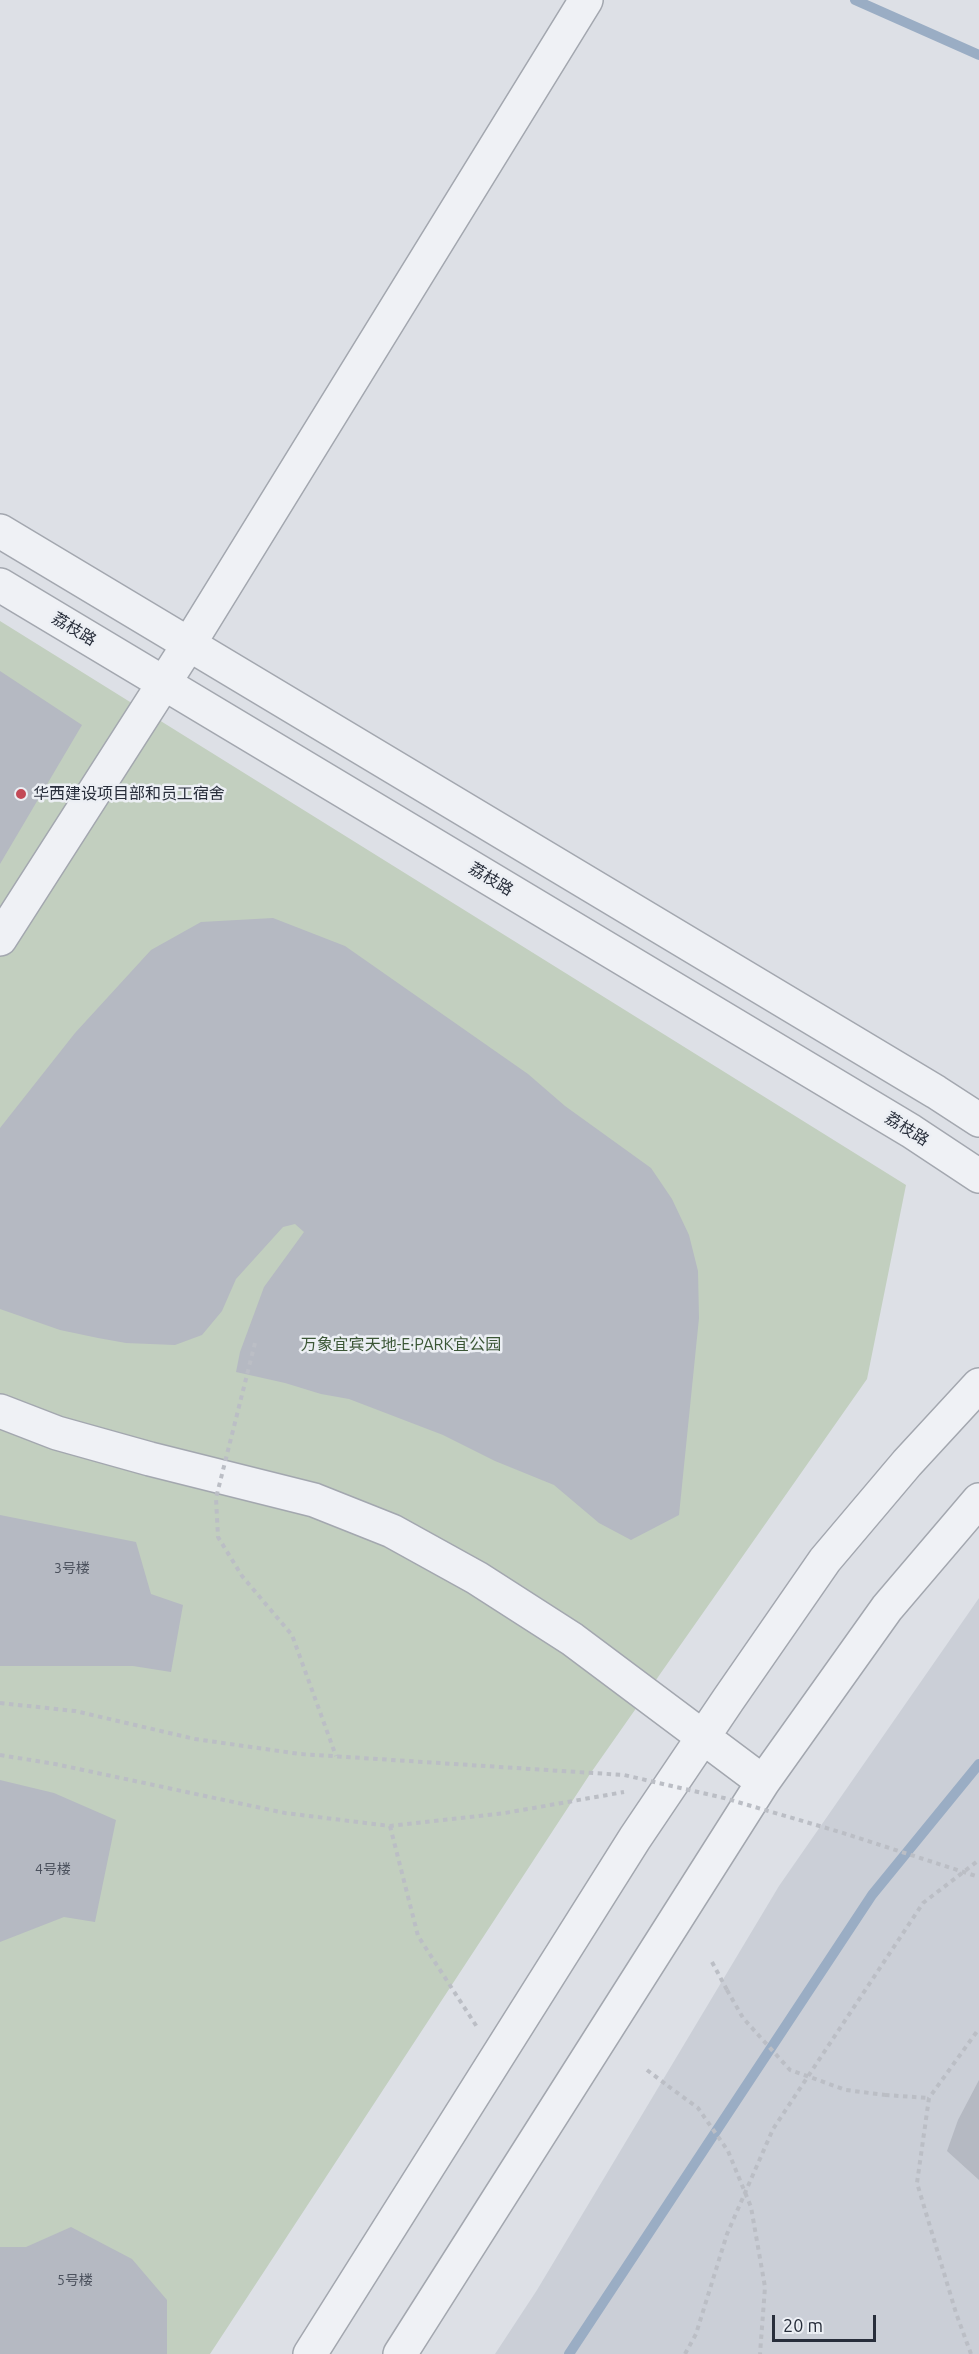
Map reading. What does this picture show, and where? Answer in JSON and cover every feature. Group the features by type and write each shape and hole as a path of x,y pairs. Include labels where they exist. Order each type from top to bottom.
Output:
{"street":[{"path":"0,939 189,644 586,0"},
{"path":"0,531 936,1092 979,1120"},
{"name":"荔枝路","path":"0,585 911,1131 979,1176"},
{"path":"310,2354 635,1838 825,1560 907,1463 979,1385"},
{"path":"0,1411 67,1436 314,1500 392,1532 477,1578 572,1639 764,1782"},
{"path":"400,2354 764,1782 887,1608 979,1500"}],"path":[{"path":"255,1344 216,1498 218,1537 242,1576 292,1635 336,1756"},
{"path":"0,1703 75,1711 195,1739 300,1754 624,1775 724,1798 979,1877"},
{"path":"0,1755 56,1764 285,1813 390,1826 505,1813 624,1792"},
{"path":"390,1826 418,1936 478,2027"},
{"path":"686,2354 696,2334 727,2234 773,2129 923,1903 979,1860"},
{"path":"712,1962 743,2018 790,2070 846,2090 929,2098"},
{"path":"971,2354 956,2313 918,2183 929,2098 978,2030"},
{"path":"647,2070 698,2108 728,2151 751,2207 765,2287 760,2354"}],"shaded area":[{"path":"979,1598 979,2354 495,2354 537,2290 779,1886"}],"green space":[{"name":"万象宜宾天地-E·PARK宜公园","path":"0,621 906,1185 867,1379 590,1774 210,2354 0,2354"}],"building":[{"name":"华西建设项目部和员工宿舍","path":"0,671 82,725 0,864"},
{"path":"273,918 345,946 528,1074 565,1106 651,1168 672,1199 689,1235 698,1271 699,1318 679,1515 631,1540 599,1523 554,1485 495,1461 443,1435 349,1399 236,1372 240,1352 264,1287 304,1232 295,1224 283,1227 236,1279 222,1311 202,1335 175,1345 126,1343 98,1338 60,1330 0,1309 0,1128 75,1033 151,950 201,922"},
{"path":"0,1515 136,1542 151,1594 183,1605 171,1672 133,1666 0,1666"},
{"path":"0,1780 54,1793 116,1820 95,1922 64,1917 0,1942"},
{"path":"979,2080 979,2180 947,2151 958,2120"},
{"path":"71,2227 132,2259 167,2300 167,2354 0,2354 0,2247 26,2247"}],"waterway":[{"path":"855,0 979,55"},
{"path":"569,2354 872,1895 979,1764"}],"place":[{"name":"华西建设项目部和员工宿舍","path":"21,794"}]}
